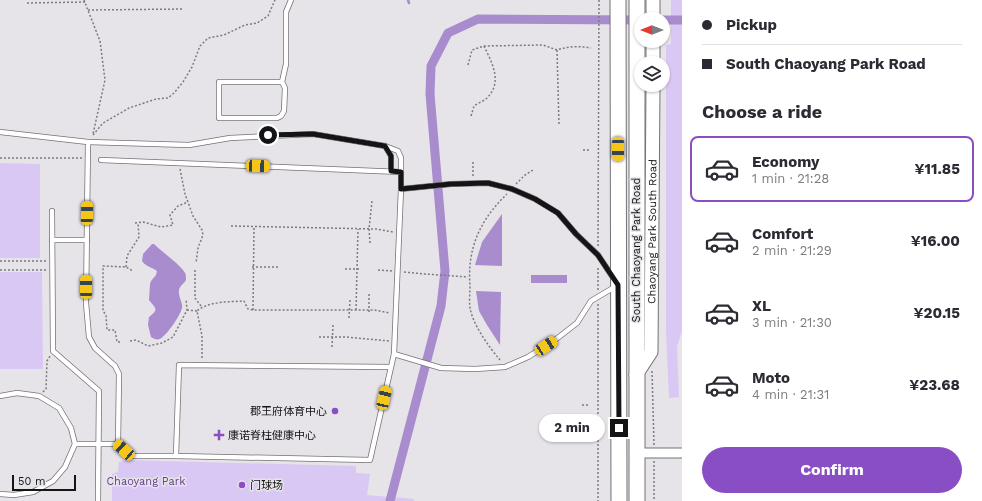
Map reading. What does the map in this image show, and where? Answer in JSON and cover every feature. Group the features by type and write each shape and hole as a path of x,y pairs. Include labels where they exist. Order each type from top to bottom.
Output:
{"main road":[{"name":"South Chaoyang Park Road","path":"618,0 619,501"},
{"name":"South Chaoyang Park Road","path":"637,0 637,501"}],"street":[{"path":"653,0 653,12"},
{"name":"Chaoyang Park South Road","path":"651,352 653,92"},
{"path":"636,374 651,352"},
{"path":"636,453 682,454"}],"lane":[{"path":"282,82 219,82 219,118 277,118 281,116 284,111 285,88 282,82 286,64 286,12 291,0"},
{"path":"0,132 88,142 188,146 230,138 313,134 385,146 398,151 401,158 394,354 370,460 131,456 118,444 75,444"},
{"path":"88,142 86,303 89,337 95,348 115,366 119,374 118,444"},
{"path":"385,146 391,156 391,171"},
{"path":"101,160 401,172"},
{"path":"394,354 441,368 475,369 505,366 528,357 555,340 577,323 591,301 618,285 598,255 576,234 558,213 535,199 512,189 488,183 451,184 401,189"},
{"path":"52,210 53,351 99,390 98,501"},
{"path":"52,240 87,240"},
{"path":"176,456 179,365 390,367"},
{"path":"0,396 17,393 39,396 59,408 71,428 75,444 66,468 53,481 33,492 14,495 0,494"}],"path":[{"path":"88,142 103,123 129,108 156,99 168,98 183,82 192,67 200,46 208,38 224,36 245,25 257,23 268,16 275,0"},
{"path":"598,0 598,501"},
{"path":"27,3 84,1 100,41 105,80 93,135"},
{"path":"88,10 184,8"},
{"path":"468,65 472,50 484,46 543,45 557,50 566,47 581,46 591,48"},
{"path":"471,116 474,106 487,98 496,85 495,69 484,46"},
{"path":"557,50 559,125"},
{"path":"582,150 591,150"},
{"path":"0,158 88,158"},
{"path":"473,162 474,183"},
{"path":"179,163 188,202 193,216 203,235 198,248 196,263"},
{"path":"505,366 490,348 478,328 470,308 468,277 472,247 480,227 493,208 525,175 533,170"},
{"path":"370,243 369,229 372,201"},
{"path":"135,223 144,222 161,227 173,225 170,215 178,206 188,202"},
{"path":"126,267 126,256 138,237 138,223"},
{"path":"231,226 358,228 399,234"},
{"path":"253,310 254,226"},
{"path":"356,310 358,228"},
{"path":"0,261 53,261"},
{"path":"120,342 117,342 115,330 107,330 106,314 103,311 103,266 126,267 133,271"},
{"path":"253,267 280,267"},
{"path":"345,268 361,269"},
{"path":"0,270 53,270"},
{"path":"195,270 195,298 202,307"},
{"path":"426,274 468,277"},
{"path":"369,294 369,314"},
{"path":"130,342 136,340 148,346 162,343 173,337 187,310 186,299"},
{"path":"349,318 350,300"},
{"path":"187,310 197,311 202,307 216,303 244,301 248,309 253,310 369,310 396,314"},
{"path":"197,311 202,336 202,358"},
{"path":"332,348 333,325"},
{"path":"319,337 395,341"},
{"path":"39,396 46,389 47,361 53,351"},
{"path":"651,352 654,501"},
{"path":"582,405 589,405"}],"green space":[{"path":"671,0 682,0 682,331 677,347 679,397 669,398 666,331 666,92 670,92 670,56 666,56 666,48 670,48"},
{"path":"0,163 40,164 40,258 0,258"},
{"path":"0,272 42,272 43,369 0,369"},
{"name":"Chaoyang Park","path":"127,460 356,466 356,473 370,474 367,495 414,499 414,501 112,501 112,474 118,472 119,462"}],"shaded area":[{"path":"502,214 502,266 475,265 482,242"},
{"path":"152,244 154,244 183,270 186,278 179,290 182,306 181,311 170,330 160,339 154,339 151,337 148,325 149,317 155,310 149,300 150,284 157,271 145,265 142,261 143,254"},
{"path":"531,275 567,275 567,283 531,283"},
{"path":"476,291 501,292 500,345 479,311"}],"waterway":[{"path":"390,501 441,306 445,271 430,94 431,66 448,33 478,19 634,20"},
{"path":"670,20 682,20"}],"place":[{"name":"郡王府体育中心","path":"335,411"},
{"name":"康诺脊柱健康中心","path":"219,435"},
{"name":"门球场","path":"242,485"}],"route":[{"path":"268,135 313,134 385,146 391,156 391,171 401,172 401,189 451,184 488,183 512,189 535,199 558,213 576,234 598,255 618,285 619,428"}]}
